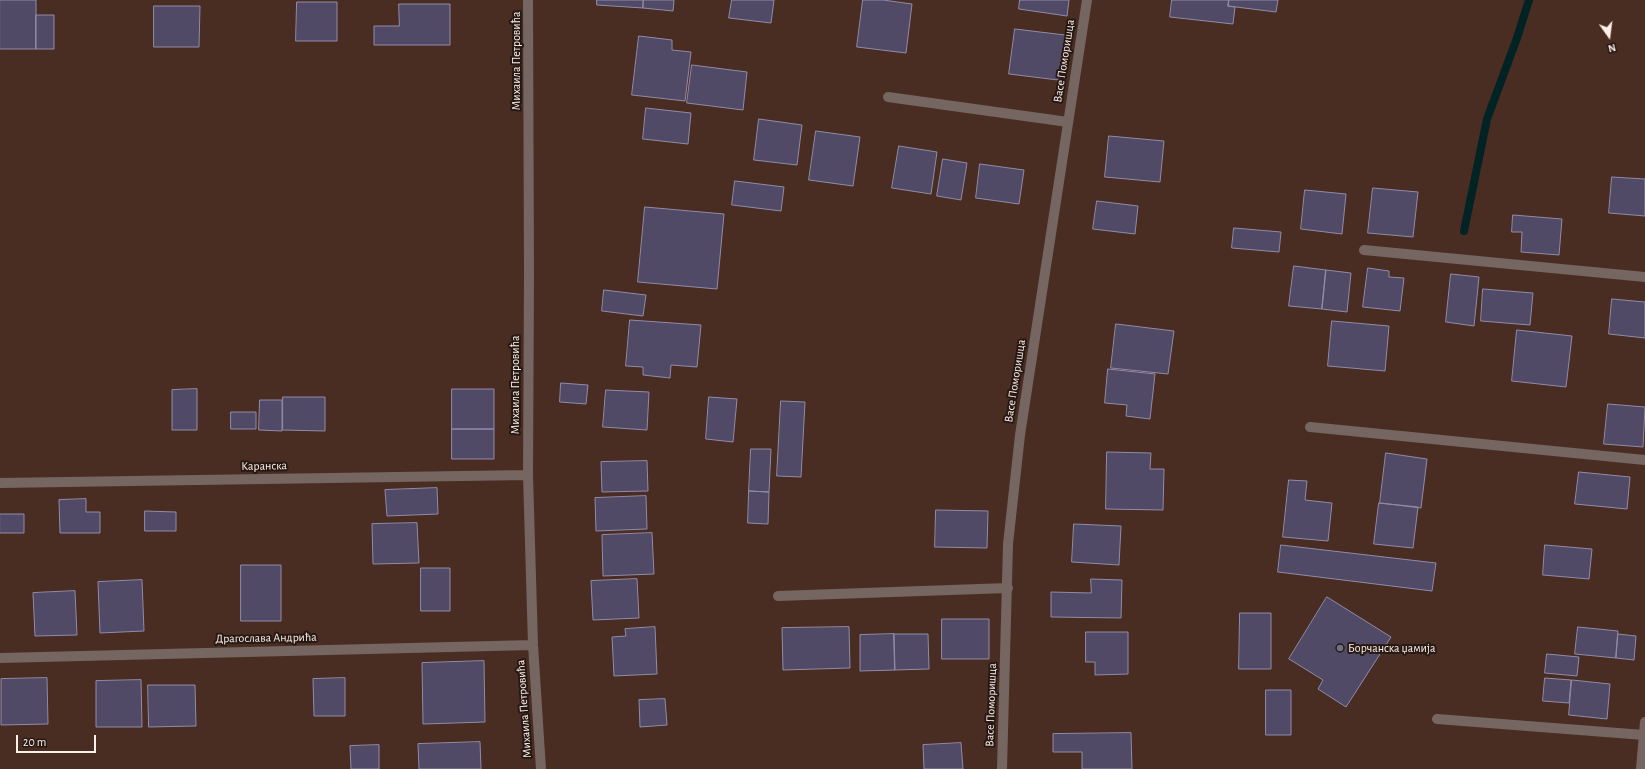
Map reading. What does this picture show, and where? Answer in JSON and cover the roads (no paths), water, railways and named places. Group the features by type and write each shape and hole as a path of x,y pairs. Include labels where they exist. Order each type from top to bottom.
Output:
{"street":[{"name":"Михаила Петровића","path":"528,0 528,475 533,645 541,769"},
{"name":"Васе Поморишца","path":"1002,769 1008,544 1020,435 1087,0"},
{"path":"888,97 1068,122"},
{"path":"1364,250 1645,277"},
{"path":"1310,427 1645,460"},
{"name":"Каранска","path":"0,483 528,475"},
{"path":"778,596 1008,588"},
{"name":"Драгослава Андрића","path":"0,658 533,645"},
{"path":"1436,719 1644,736"},
{"path":"1641,769 1645,722"}],"waterway":[{"path":"1464,231 1487,119 1517,38 1529,0"}],"place":[{"name":"Борчанска џамија","path":"1340,648"}]}
